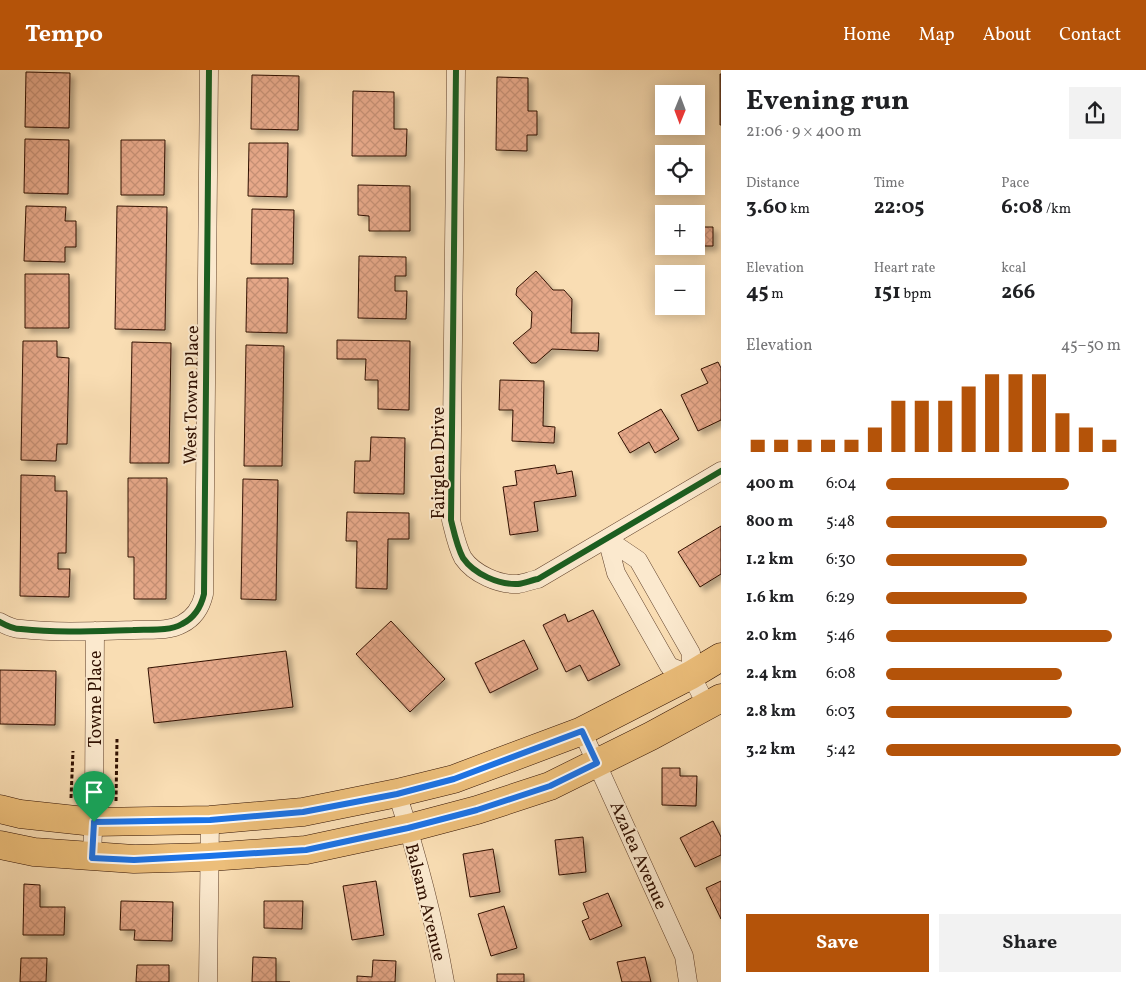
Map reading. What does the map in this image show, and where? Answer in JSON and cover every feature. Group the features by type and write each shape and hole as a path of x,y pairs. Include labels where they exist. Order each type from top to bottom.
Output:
{"main road":[{"path":"0,810 94,822 210,820 303,812 397,794 454,779 582,731 691,676 721,657"},
{"path":"0,845 34,852 134,860 306,850 408,828 477,810 541,789 597,763 714,702"}],"street":[{"name":"West Towne Place","path":"0,622 8,627 21,629 95,631 167,629 182,625 201,606 204,594 209,70"},
{"name":"Fairglen Drive","path":"456,70 451,520 456,540 464,558 476,571 496,581 518,584 538,579 721,471"},
{"path":"607,539 616,573 669,666 691,676 714,702"},
{"path":"607,539 638,560 691,653 691,676"},
{"name":"Towne Place","path":"92,858 94,822 95,631"},
{"name":"Azalea Avenue","path":"582,731 684,956 688,982"},
{"name":"Balsam Avenue","path":"397,794 408,828 440,952 445,982"},
{"path":"208,982 210,820"}],"path":[{"path":"116,802 117,739"},
{"path":"71,800 73,751"}],"building":[{"path":"26,72 70,73 69,128 25,127"},
{"path":"721,74 721,125 720,125"},
{"path":"252,75 299,76 298,130 251,129"},
{"path":"497,77 528,78 528,111 537,111 537,135 527,135 527,151 496,150"},
{"path":"353,91 394,92 394,129 407,129 406,156 352,156"},
{"path":"25,139 69,140 68,194 24,193"},
{"path":"121,140 165,140 164,195 121,195"},
{"path":"249,143 288,143 287,197 248,196"},
{"path":"358,185 410,186 410,231 369,231 369,216 358,215"},
{"path":"26,206 66,207 65,221 76,221 76,247 65,247 65,262 24,261"},
{"path":"117,206 167,207 165,330 115,329"},
{"path":"252,209 294,210 293,264 251,264"},
{"path":"705,227 713,227 713,246 705,246"},
{"path":"359,256 406,257 406,276 395,276 395,291 407,291 406,319 358,318"},
{"path":"536,271 553,290 564,290 572,299 571,333 599,333 598,351 552,349 536,363 531,363 513,343 531,328 532,312 516,295 517,288"},
{"path":"25,274 69,274 69,328 25,328"},
{"path":"247,278 288,278 287,333 246,332"},
{"path":"337,340 410,341 409,410 378,409 378,380 365,380 366,359 337,359"},
{"path":"23,341 57,341 57,357 69,358 67,444 57,444 56,461 21,460"},
{"path":"132,342 171,343 169,463 130,463"},
{"path":"246,345 284,346 282,466 244,466"},
{"path":"718,362 721,368 721,420 698,431 681,395 708,383 701,369"},
{"path":"500,380 544,381 543,426 555,427 554,443 512,441 513,410 499,410"},
{"path":"661,409 679,439 655,453 649,442 630,453 618,433"},
{"path":"371,437 405,438 404,494 354,493 355,461 370,461"},
{"path":"555,465 557,474 572,471 576,496 534,502 538,531 510,535 503,487 517,485 515,471"},
{"path":"21,475 55,476 55,491 67,491 66,553 58,553 58,569 70,569 69,597 20,596"},
{"path":"128,478 167,478 166,599 134,599 134,557 128,557"},
{"path":"243,479 278,480 276,600 241,599"},
{"path":"347,512 409,513 409,539 388,539 387,589 356,588 357,541 346,541"},
{"path":"721,526 721,574 700,587 678,552"},
{"path":"593,610 620,665 588,681 580,665 566,672 543,625 565,614 568,622"},
{"path":"391,621 445,679 410,712 356,654"},
{"path":"524,640 538,669 490,693 475,663"},
{"path":"286,651 293,707 154,723 148,668"},
{"path":"0,670 56,671 55,725 0,724"},
{"path":"662,768 680,768 680,776 697,776 696,806 662,805"},
{"path":"713,821 721,837 721,855 695,867 680,838"},
{"path":"583,837 586,872 559,875 555,840"},
{"path":"493,849 500,892 470,897 463,854"},
{"path":"376,881 384,935 352,940 343,886"},
{"path":"721,881 721,919 706,888"},
{"path":"24,884 40,885 40,907 65,907 64,935 23,935"},
{"path":"608,893 622,926 590,940 582,921 589,918 583,903"},
{"path":"121,901 173,902 172,941 134,940 135,930 120,930"},
{"path":"264,901 303,901 302,929 264,928"},
{"path":"504,906 517,948 491,956 478,914"},
{"path":"253,957 276,958 276,982 252,982"},
{"path":"645,957 651,982 622,982 617,962"},
{"path":"21,958 47,958 46,982 20,982"},
{"path":"373,960 396,961 395,982 357,982 357,976 372,977"},
{"path":"137,965 169,965 169,982 136,982"},
{"path":"497,974 524,974 524,982 497,982"}],"cycle path":[{"path":"0,622 15,628 49,631 164,629 176,627 186,622 196,612 201,603 204,594 209,70"},
{"path":"456,70 451,520 457,544 463,558 480,574 503,583 518,584 538,579 721,471"}],"route":[{"path":"582,731 597,763 550,786 477,810 408,828 306,850 134,860 92,858 94,822 210,820 303,812 397,794 454,779 582,731"}]}
